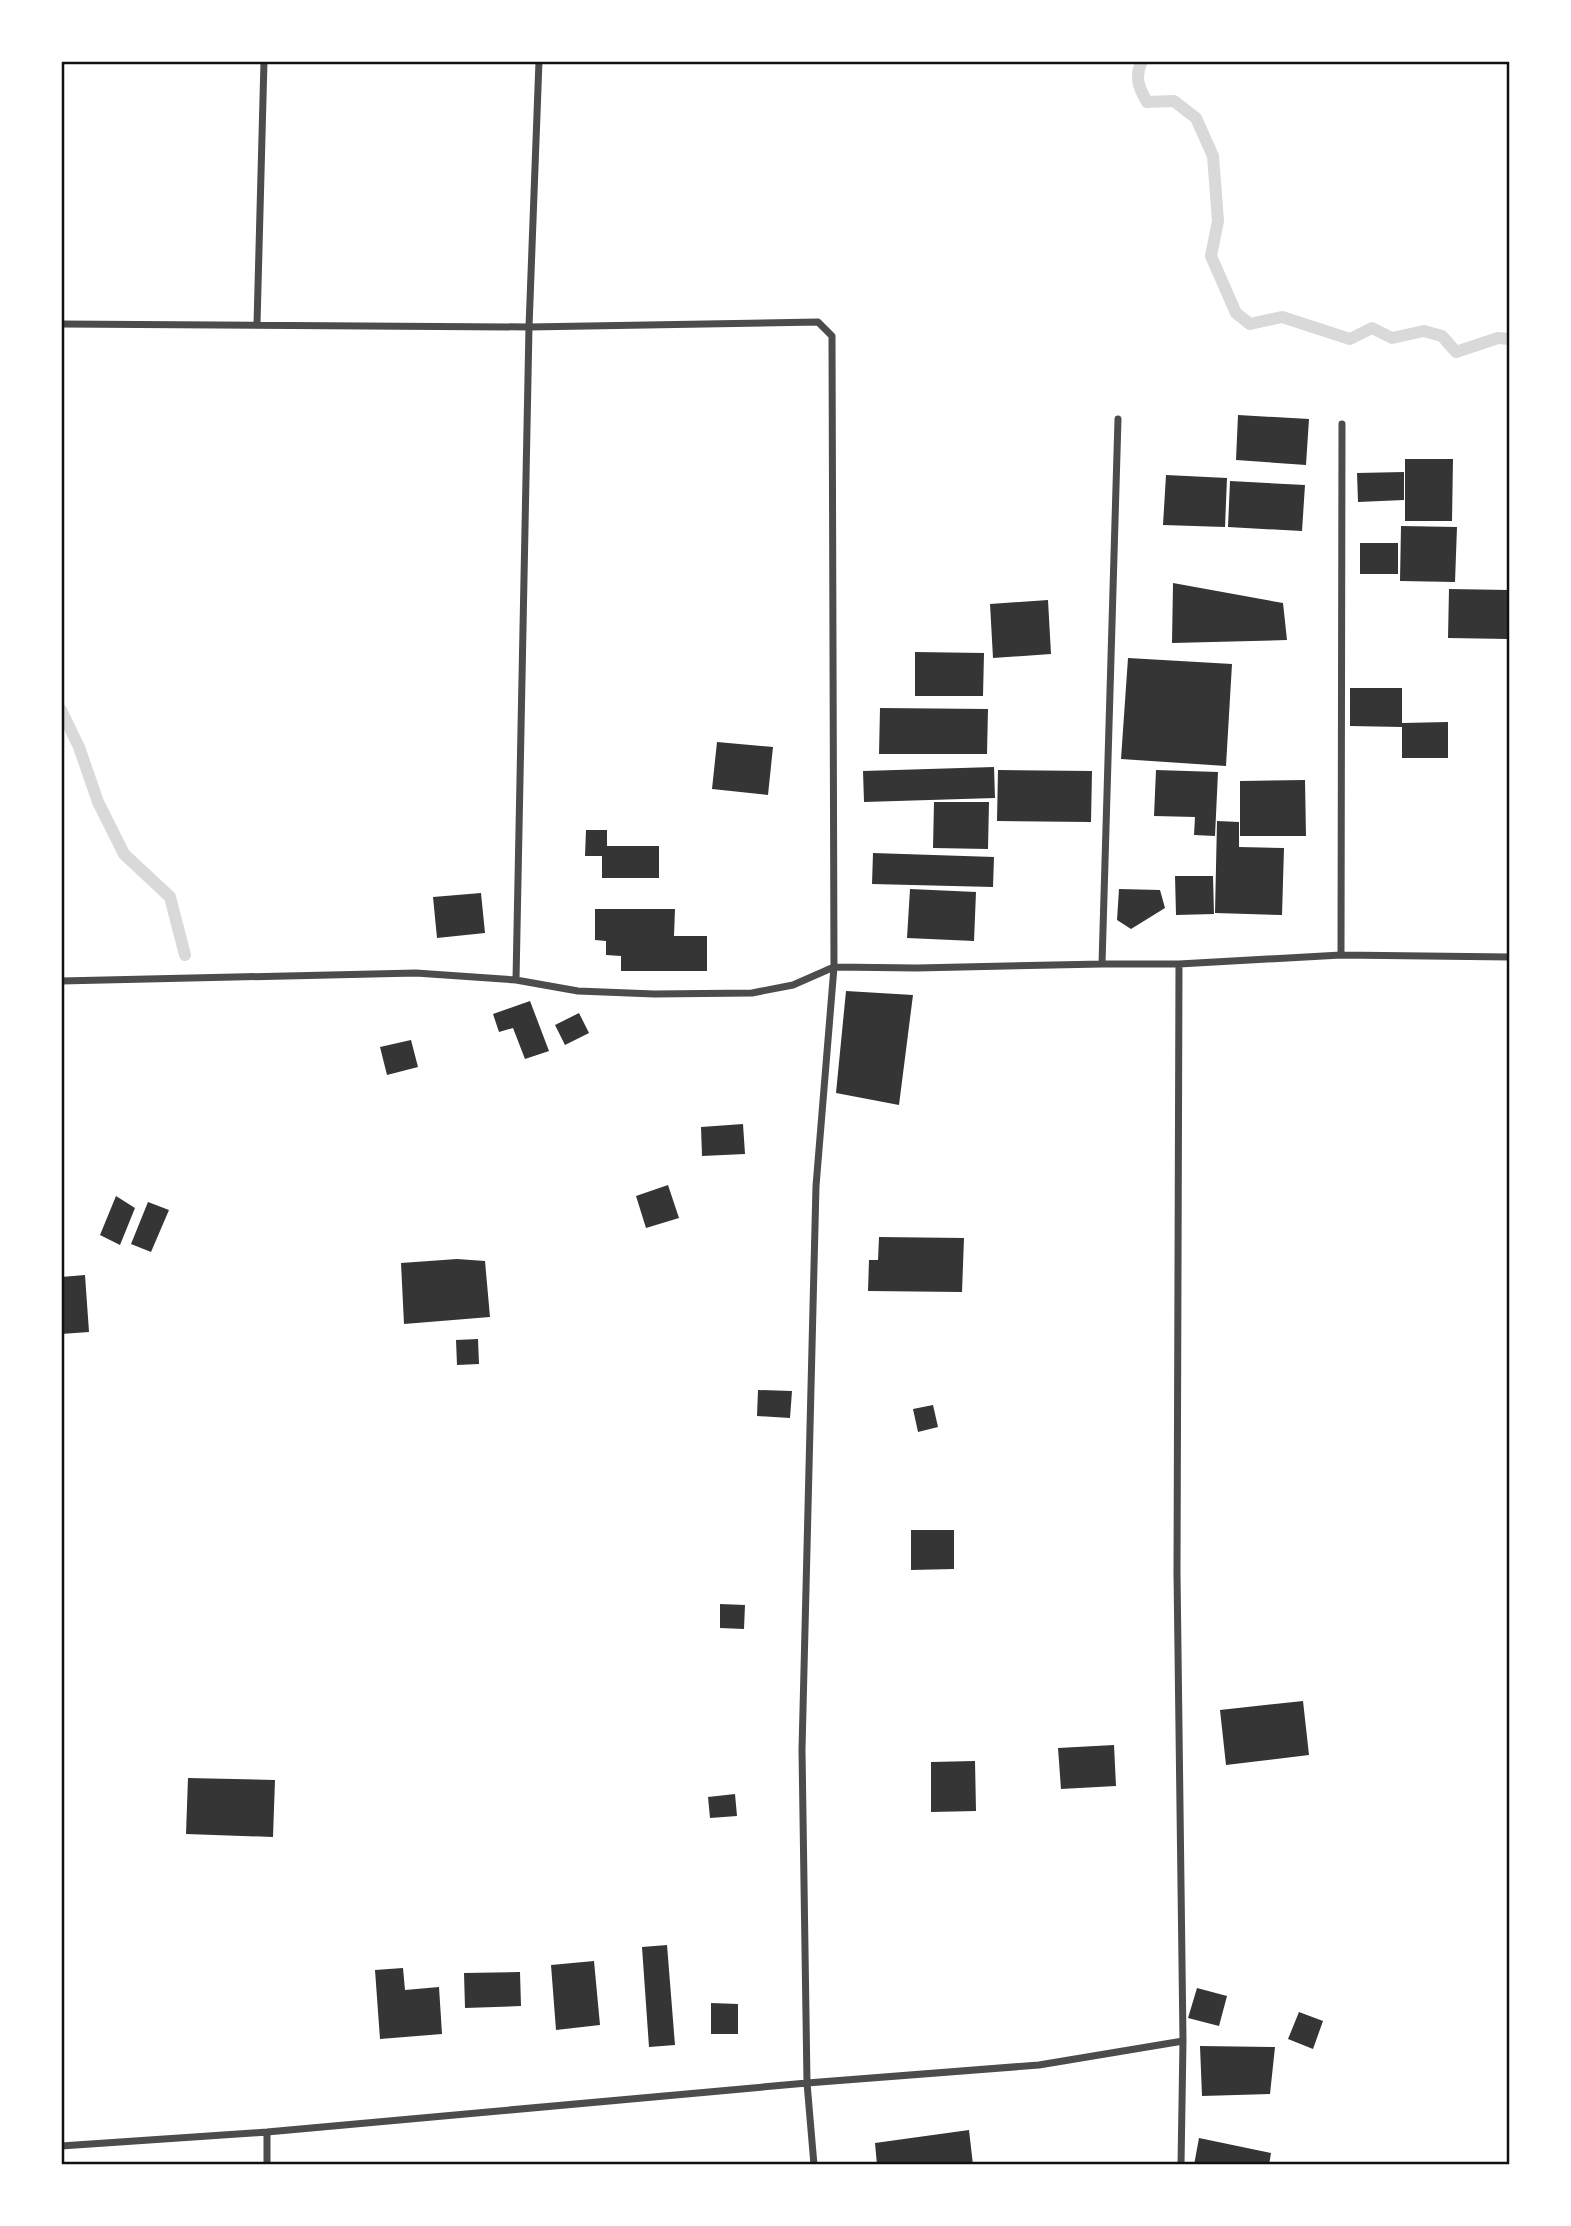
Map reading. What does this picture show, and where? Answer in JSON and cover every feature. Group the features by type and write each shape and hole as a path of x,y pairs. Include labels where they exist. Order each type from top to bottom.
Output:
{"street":[{"path":"257,324 264,61"},
{"path":"516,980 529,327 539,61"},
{"path":"61,324 529,327 818,322 832,335 834,967 816,1186 802,1750 807,2082 814,2165"},
{"path":"1102,964 1118,419"},
{"path":"1341,955 1342,424"},
{"path":"61,981 416,973 516,980 578,992 752,993 793,985 834,967 1179,964 1341,955 1510,957"},
{"path":"1179,964 1177,1573 1183,2041 1181,2165"},
{"path":"61,2146 267,2132 807,2082 1039,2065 1183,2041"},
{"path":"267,2132 267,2165"}],"building":[{"path":"1238,415 1309,419 1306,465 1236,460"},
{"path":"1405,459 1453,459 1452,521 1405,521"},
{"path":"1404,472 1404,500 1358,502 1357,473"},
{"path":"1166,475 1227,478 1225,527 1163,525"},
{"path":"1230,481 1305,485 1302,531 1228,527"},
{"path":"1401,526 1457,527 1455,582 1400,581"},
{"path":"1360,543 1398,543 1398,574 1360,574"},
{"path":"1173,583 1283,603 1287,640 1172,643"},
{"path":"1449,589 1509,590 1508,639 1448,638"},
{"path":"1048,600 1051,654 993,658 990,604"},
{"path":"915,652 984,653 983,696 915,696"},
{"path":"1128,658 1232,664 1226,766 1121,759"},
{"path":"1350,688 1402,688 1402,723 1448,722 1448,758 1402,758 1402,727 1350,726"},
{"path":"880,708 988,709 987,754 879,754"},
{"path":"717,742 773,747 768,795 712,789"},
{"path":"994,767 995,798 864,802 863,771"},
{"path":"998,770 1092,771 1091,822 997,821"},
{"path":"1156,770 1218,772 1215,836 1194,835 1195,817 1154,816"},
{"path":"1305,780 1306,836 1240,836 1240,781"},
{"path":"934,802 989,802 988,849 933,848"},
{"path":"1217,821 1239,822 1239,847 1284,848 1282,915 1215,913"},
{"path":"586,830 607,830 607,846 659,846 659,878 602,878 602,856 585,856"},
{"path":"873,853 994,857 993,887 872,884"},
{"path":"1175,876 1213,876 1214,914 1176,915"},
{"path":"910,889 976,892 974,941 907,938"},
{"path":"1119,889 1160,890 1165,908 1131,929 1117,920"},
{"path":"481,893 485,933 437,938 433,897"},
{"path":"595,909 675,909 674,936 707,936 707,971 621,971 621,956 606,955 606,941 595,940"},
{"path":"846,991 913,995 899,1105 836,1093"},
{"path":"530,1001 549,1051 525,1059 513,1028 499,1032 493,1014"},
{"path":"579,1013 589,1033 565,1045 555,1025"},
{"path":"411,1040 418,1067 387,1075 380,1047"},
{"path":"743,1124 745,1154 702,1156 701,1127"},
{"path":"668,1185 679,1218 646,1228 636,1196"},
{"path":"116,1196 135,1208 120,1245 100,1235"},
{"path":"148,1202 169,1210 151,1252 131,1244"},
{"path":"879,1237 964,1238 962,1292 868,1291 869,1260 878,1260"},
{"path":"457,1259 485,1261 490,1317 404,1324 401,1263"},
{"path":"85,1275 89,1332 61,1334 61,1277"},
{"path":"478,1339 479,1364 457,1365 456,1340"},
{"path":"758,1390 792,1391 790,1418 757,1416"},
{"path":"933,1405 938,1427 918,1432 913,1409"},
{"path":"911,1530 954,1530 954,1569 911,1570"},
{"path":"720,1604 745,1605 744,1629 720,1628"},
{"path":"1303,1701 1309,1755 1226,1765 1220,1710"},
{"path":"1114,1745 1116,1786 1061,1789 1058,1748"},
{"path":"975,1761 976,1811 931,1812 931,1762"},
{"path":"188,1778 275,1780 273,1837 186,1834"},
{"path":"735,1794 737,1816 710,1818 708,1797"},
{"path":"667,1945 675,2045 649,2047 642,1947"},
{"path":"594,1961 600,2025 556,2030 551,1965"},
{"path":"403,1968 405,1990 439,1987 442,2034 380,2039 375,1970"},
{"path":"520,1972 521,2006 465,2008 464,1973"},
{"path":"1197,1988 1227,1996 1219,2026 1188,2018"},
{"path":"711,2003 738,2004 738,2034 711,2034"},
{"path":"1299,2012 1323,2021 1313,2049 1288,2039"},
{"path":"1200,2046 1275,2047 1270,2094 1202,2096"},
{"path":"969,2130 973,2165 877,2165 875,2143"},
{"path":"1199,2138 1271,2153 1269,2165 1194,2165"}],"waterway":[{"path":"1142,61 1138,82 1147,102 1174,101 1196,118 1213,156 1218,221 1211,256 1236,313 1250,324 1282,317 1350,339 1372,328 1392,338 1424,331 1442,336 1456,352 1498,338 1510,339"},
{"path":"61,710 79,747 98,802 124,854 170,897 185,955"}]}
